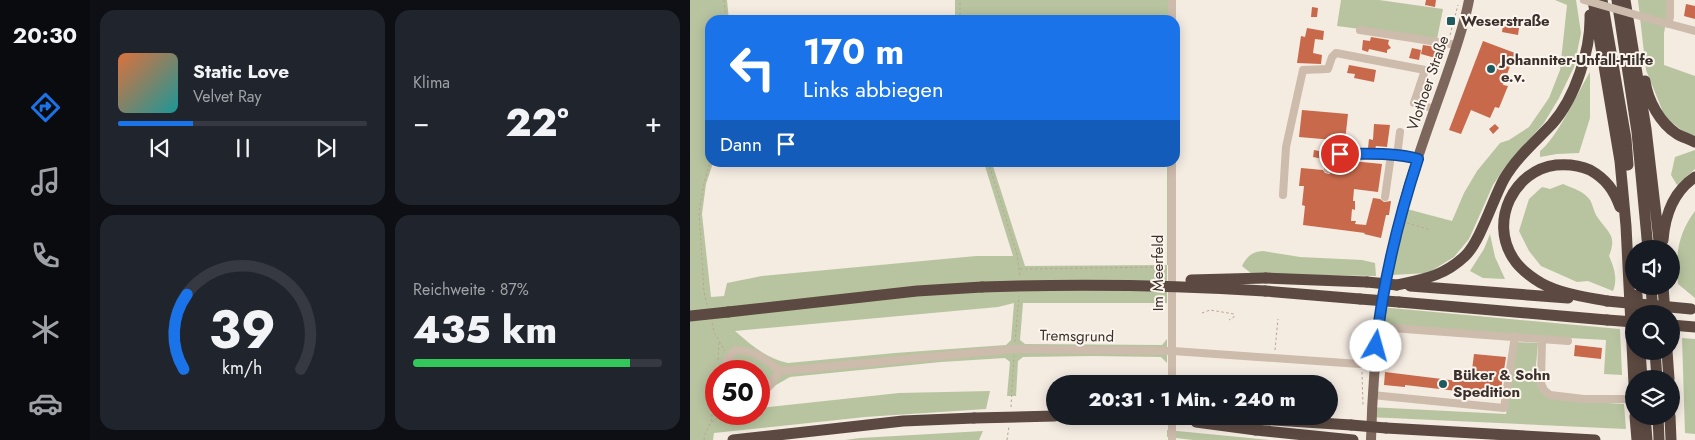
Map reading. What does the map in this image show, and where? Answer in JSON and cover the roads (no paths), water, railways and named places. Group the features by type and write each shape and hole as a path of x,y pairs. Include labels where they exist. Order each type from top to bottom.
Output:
{"highway":[{"path":"1397,285 1443,273 1467,255 1506,176 1554,122 1567,103 1582,65 1590,28 1590,0"},
{"path":"1594,0 1620,161 1626,226 1633,370"},
{"path":"1602,0 1626,139 1633,240"},
{"path":"1617,0 1637,132 1647,240"},
{"path":"1626,0 1638,30 1646,89 1653,106 1662,120 1677,134 1695,142"},
{"path":"1626,0 1646,129 1660,240"},
{"path":"1607,302 1563,292 1542,284 1525,272 1513,258 1505,240 1503,221 1506,207 1508,200 1519,184 1531,174 1547,166 1565,164 1583,167 1600,176 1612,188 1626,226"},
{"path":"1662,240 1672,202 1679,192 1695,177"},
{"path":"1153,285 1193,280 1266,278 1367,282 1693,309"},
{"path":"690,316 907,292 1051,285 1153,285 1265,291 1625,321"},
{"path":"1680,326 1694,327"},
{"path":"733,440 903,421 1046,416"},
{"path":"1256,425 1324,440"},
{"path":"1338,425 1596,440"},
{"path":"1636,425 1637,440"},
{"path":"1646,425 1647,440"},
{"path":"1658,425 1659,440"},
{"path":"1670,425 1671,440"},
{"path":"1308,436 1351,440"}],"main road":[{"name":"Vlothoer Straße","path":"1371,440 1374,365 1387,273 1418,159 1458,44 1469,0"}],"street":[{"path":"1172,0 1172,15"},
{"path":"1584,0 1695,31"},
{"path":"1668,24 1670,0"},
{"path":"1360,30 1458,44"},
{"path":"1283,196 1286,148 1303,70 1328,70 1332,57 1336,53 1425,70 1413,106 1434,110"},
{"path":"1385,197 1400,132"},
{"path":"1328,169 1330,158 1334,154 1394,156 1418,159"},
{"name":"Im Meerfeld","path":"1172,167 1172,375"},
{"path":"1378,327 1568,341"},
{"path":"1372,395 1504,408 1515,336"},
{"path":"1542,339 1541,383 1544,390 1550,395 1577,399 1625,399"},
{"name":"Tremsgrund","path":"780,371 1015,349 1173,351 1374,365"},
{"path":"727,360 736,350 749,351 766,360"},
{"path":"770,363 780,371 770,385"},
{"path":"1172,425 1172,440"}],"place":[{"name":"Weserstraße","path":"1451,21"},
{"name":"Johanniter-Unfall-Hilfe e.v.","path":"1491,69"},
{"name":"Büker & Sohn Spedition","path":"1443,384"}]}
